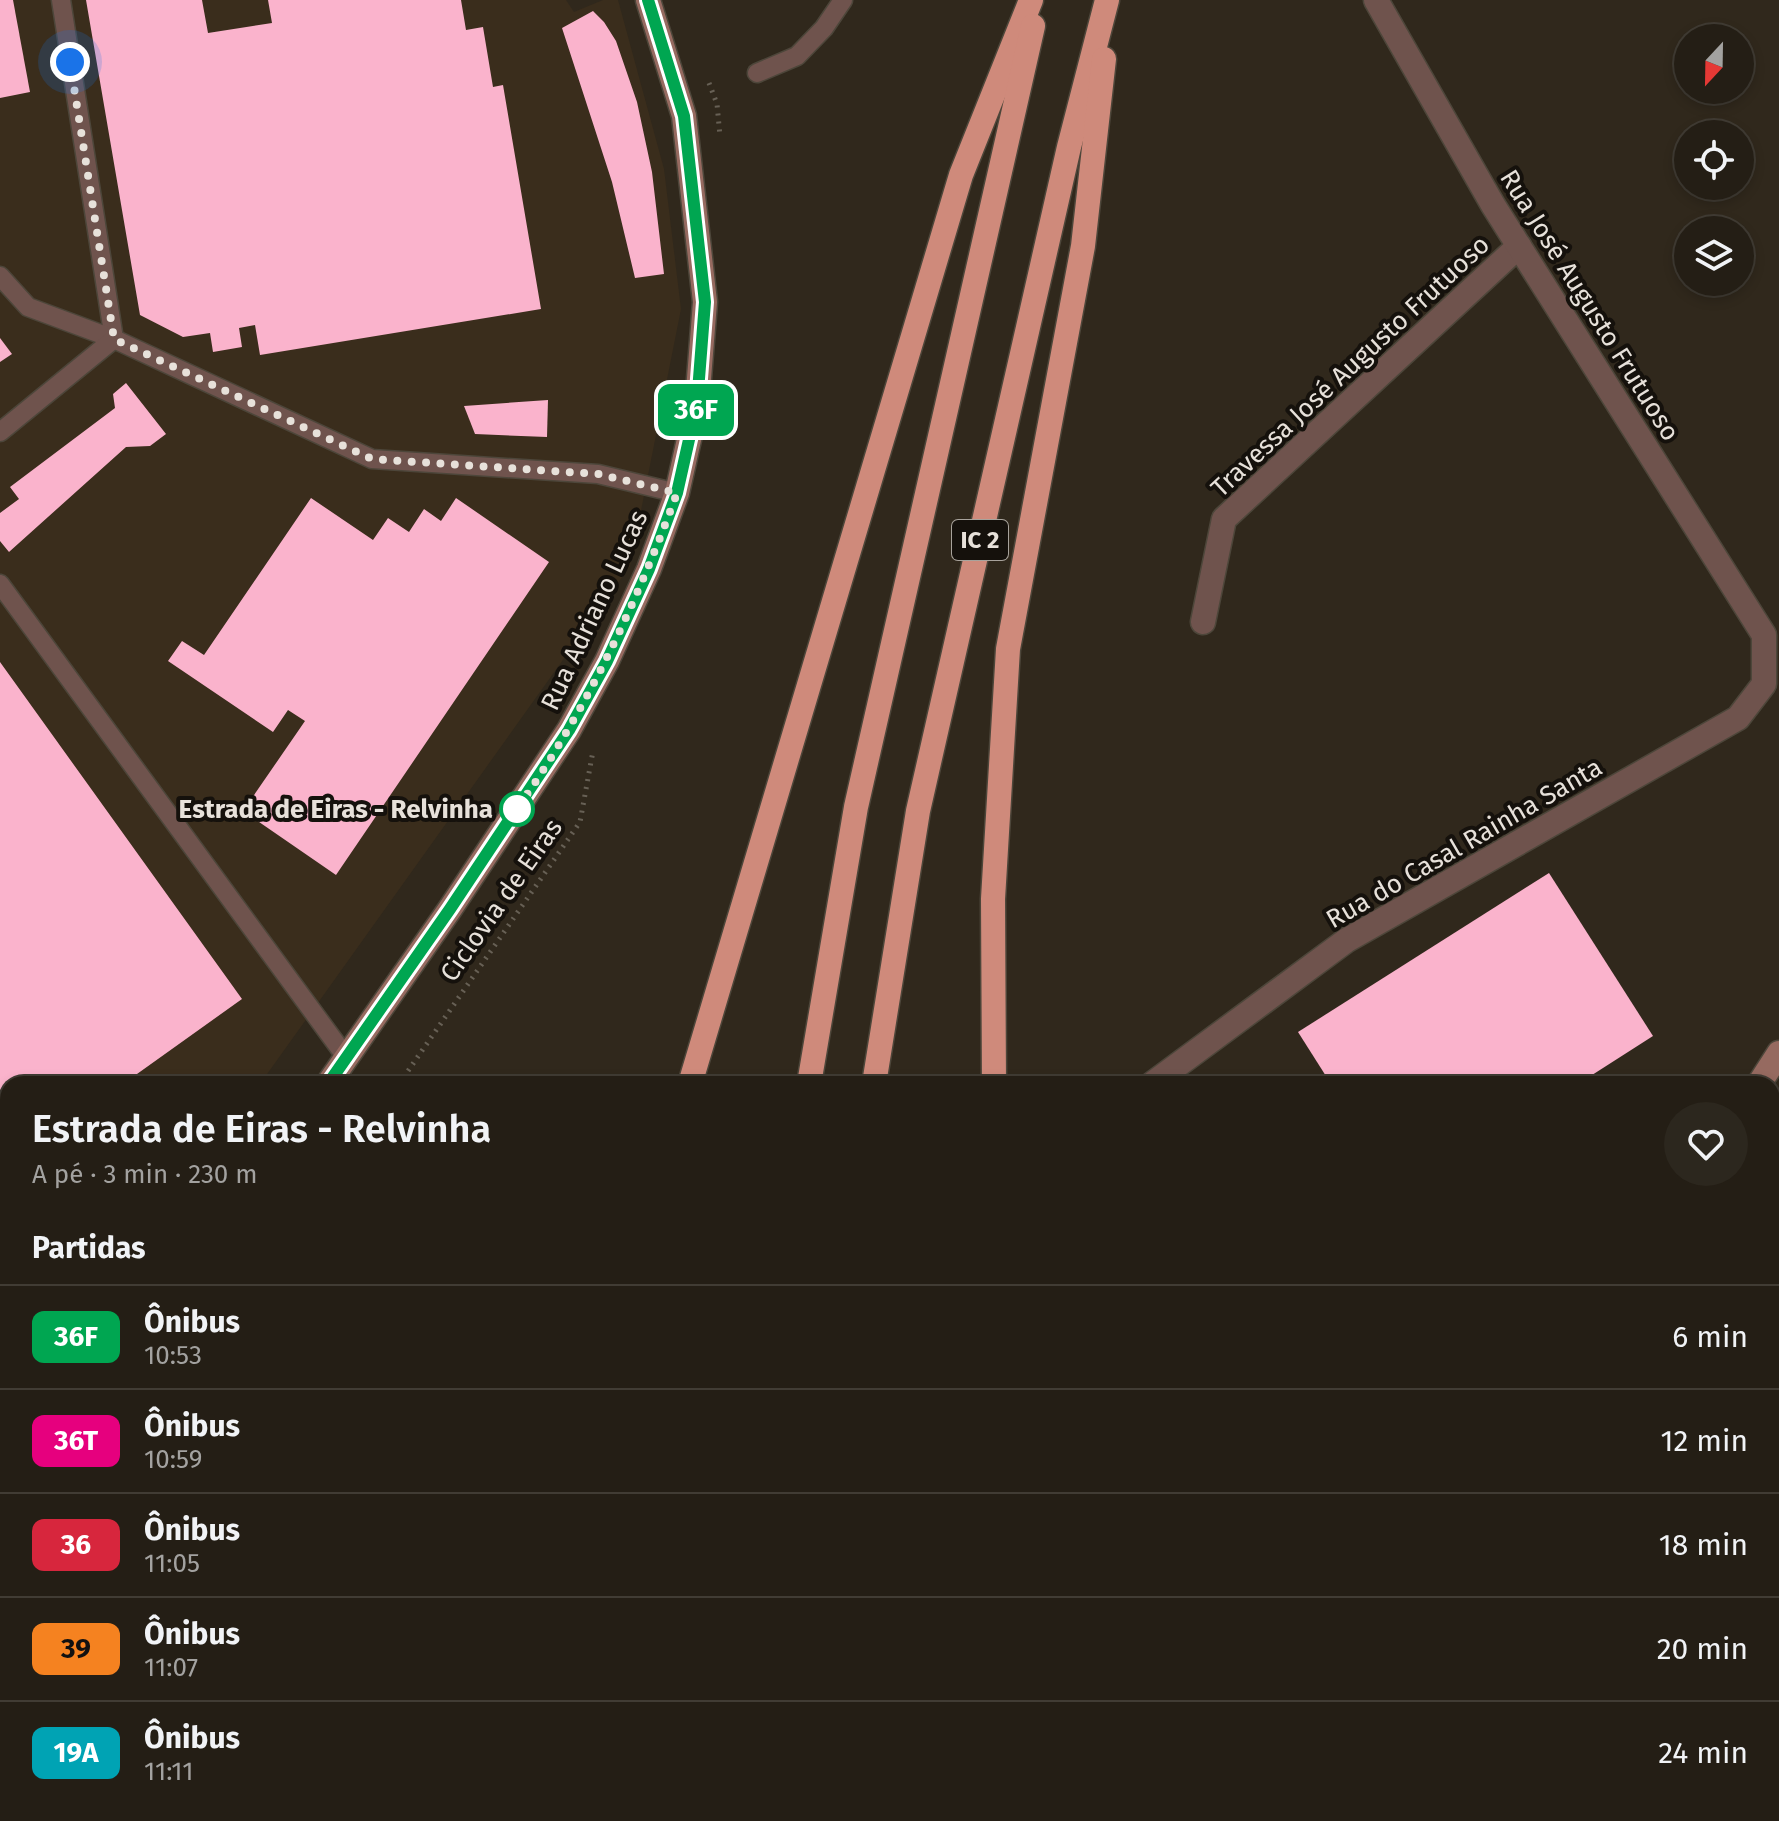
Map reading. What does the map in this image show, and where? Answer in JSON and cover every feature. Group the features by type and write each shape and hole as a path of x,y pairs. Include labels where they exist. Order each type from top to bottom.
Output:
{"highway":[{"path":"692,1076 961,175 1031,0"},
{"name":"IC 2","path":"810,1076 856,807 1039,0"},
{"path":"994,1076 993,899 1008,649 1083,246 1109,0"},
{"name":"IC 2","path":"875,1076 918,811 1065,163 1109,0"}],"street":[{"name":"Rua Adriano Lucas","path":"333,1076 450,909 569,730 607,661 643,582 677,493 697,404 705,302 684,116 648,0"},
{"name":"Rua José Augusto Frutuoso","path":"1376,0 1519,246 1764,635"},
{"name":"Travessa José Augusto Frutuoso","path":"1203,622 1224,519 1519,246"},
{"name":"Rua do Casal Rainha Santa","path":"1163,1076 1347,940 1738,718 1764,684 1764,635"},
{"path":"1764,1076 1779,1053"}],"lane":[{"path":"61,0 114,339"},
{"path":"757,73 797,56 824,28 843,0"},
{"path":"0,276 28,307 114,339 372,459 598,474 677,493"},
{"path":"0,432 114,339"},
{"path":"0,584 346,1057"}],"path":[{"name":"Ciclovia de Eiras","path":"405,1076 580,822 596,737"}],"shaded area":[{"path":"0,0 566,0 574,12 603,0 618,0 664,169 681,309 630,566 266,1076 0,1076"}],"building":[{"path":"0,0 13,0 30,92 0,98"},
{"path":"86,0 202,0 208,33 272,23 268,0 461,0 466,30 483,27 493,87 503,85 541,309 260,355 255,325 239,328 242,347 213,352 210,333 183,337 140,315"},
{"path":"593,11 616,41 637,102 652,172 664,274 635,278 612,182 562,28"},
{"path":"0,338 12,354 0,362"},
{"path":"126,383 166,434 150,446 126,447 9,552 0,541 0,513 19,499 10,487 115,408 113,394"},
{"path":"548,400 547,437 475,434 464,406"},
{"path":"311,498 373,540 388,518 409,532 424,509 441,521 456,498 549,562 336,875 243,811 305,721 288,710 273,732 168,661 182,641 204,655"},
{"path":"0,662 242,999 134,1076 0,1076"},
{"path":"1549,873 1653,1036 1590,1076 1326,1076 1298,1032"}],"bus line":[{"name":"36F","path":"334,1076 569,730 607,661 649,569 677,493 697,404 705,302 684,116 648,0"}],"place":[{"name":"Estrada de Eiras - Relvinha","path":"517,809"}],"route":[{"path":"70,62 114,339 372,459 598,474 677,493 649,569 607,661 569,730 517,809"}]}
